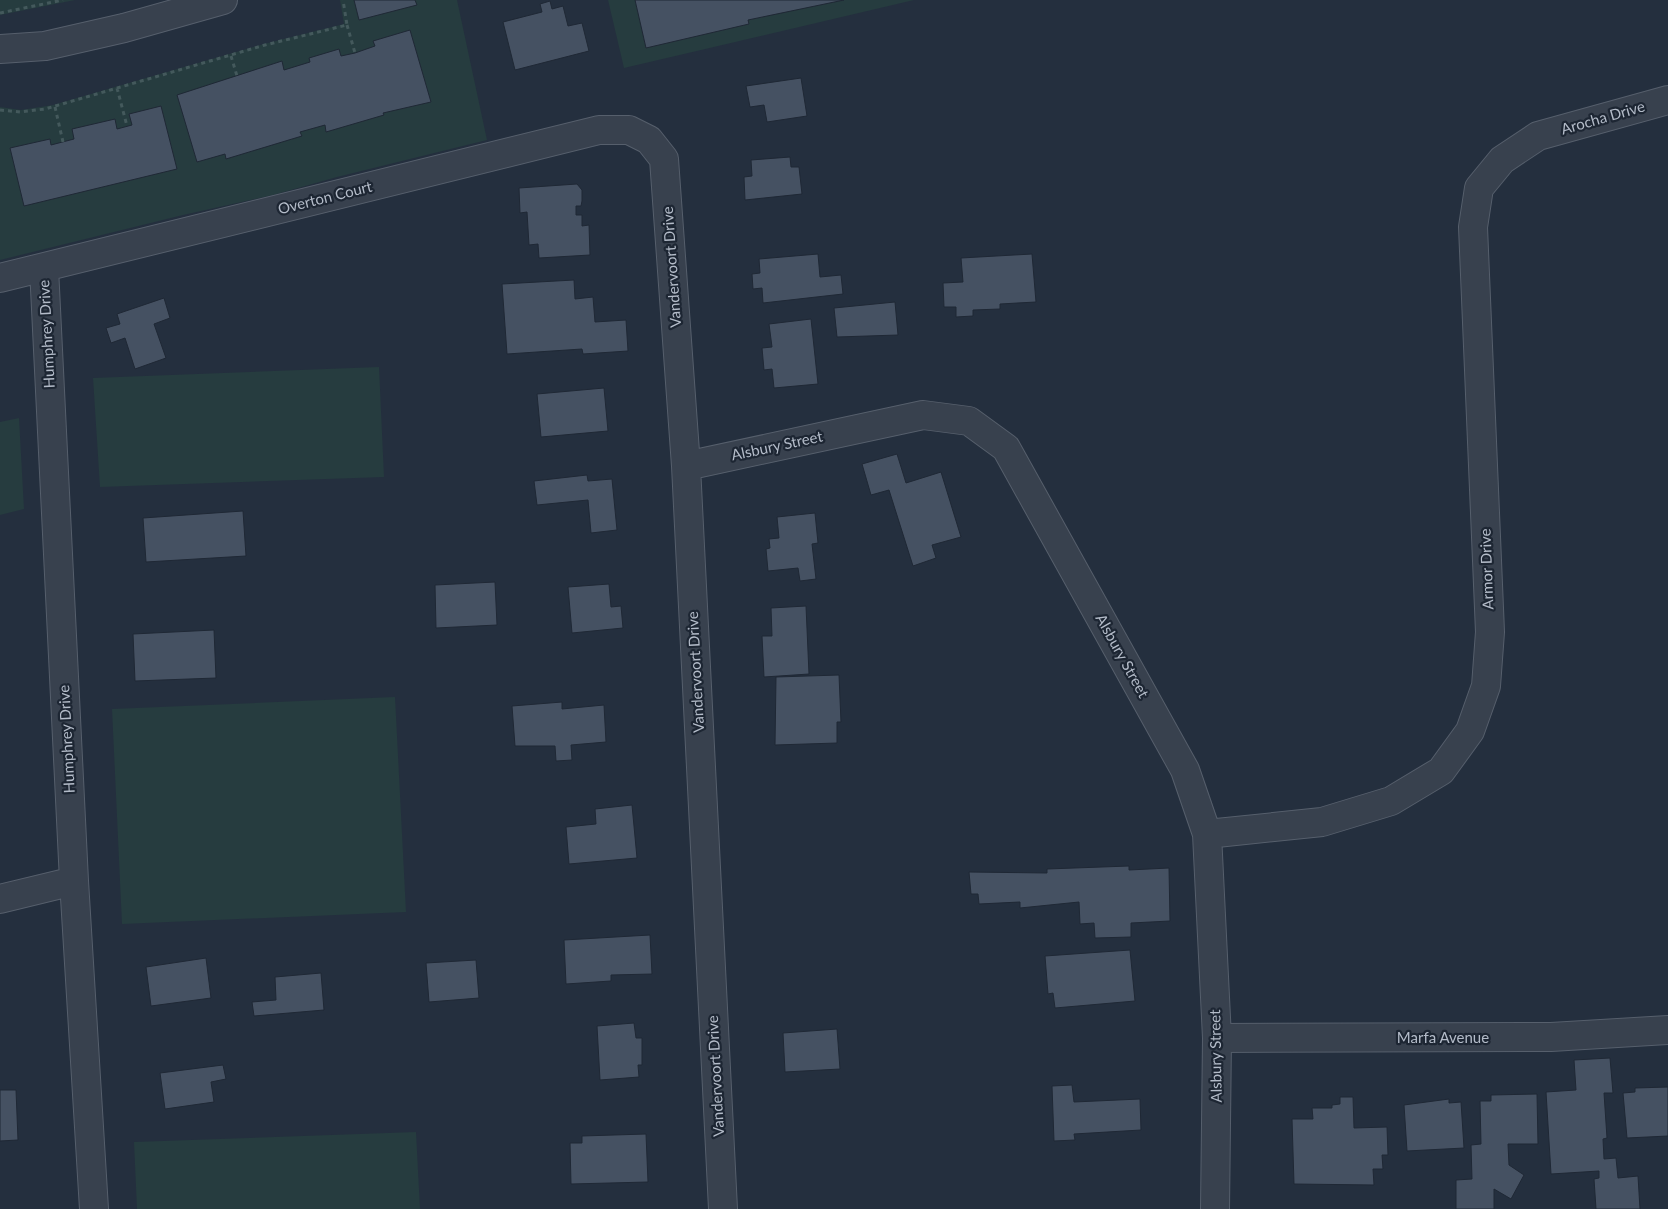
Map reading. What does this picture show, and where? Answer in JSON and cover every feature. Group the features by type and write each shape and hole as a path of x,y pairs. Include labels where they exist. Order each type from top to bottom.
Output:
{"street":[{"path":"0,49 45,46 124,28 223,0"},
{"name":"Arocha Drive","path":"1538,136 1668,100"},
{"name":"Overton Court","path":"0,278 598,130 629,130 649,140"},
{"name":"Armor Drive","path":"1207,834 1322,822 1391,801 1441,771 1470,731 1486,686 1490,632 1473,227 1479,188 1502,160 1538,136"},
{"name":"Vandervoort Drive","path":"649,140 664,159 686,466 723,1209"},
{"name":"Humphrey Drive","path":"44,268 74,880 94,1209"},
{"name":"Alsbury Street","path":"686,466 923,415 969,422 1006,448 1185,770 1207,834 1217,1038 1214,1209"},
{"path":"0,899 74,880"},
{"name":"Marfa Avenue","path":"1217,1038 1551,1037 1668,1030"}],"path":[{"path":"0,13 63,0"},
{"path":"343,0 347,25 355,53"},
{"path":"0,110 20,112 55,107 265,45 347,25"},
{"path":"231,56 237,76"},
{"path":"118,88 127,126"},
{"path":"55,107 63,142"}],"green space":[{"path":"0,0 75,0 0,15"},
{"path":"340,0 457,0 487,140 337,177 273,195 0,260 0,107 21,110 53,105 264,44 344,24"},
{"path":"608,0 914,0 624,68"},
{"path":"379,367 384,477 100,487 93,378"},
{"path":"19,418 24,509 0,515 0,422"},
{"path":"395,697 406,912 122,924 112,709"},
{"path":"416,1132 420,1209 137,1209 134,1142"}],"building":[{"path":"354,0 415,0 417,5 359,20"},
{"path":"635,0 844,0 748,20 749,24 646,48"},
{"path":"550,1 552,9 563,6 568,26 582,23 589,51 515,70 503,22 542,12 540,4"},
{"path":"410,30 431,102 383,113 384,115 326,132 325,125 300,132 302,136 226,159 225,154 197,162 177,95 282,61 284,70 310,62 309,58 339,49 341,56 355,53 375,46 373,41"},
{"path":"801,78 807,116 767,122 764,105 750,107 746,86"},
{"path":"161,106 177,169 24,206 10,148 50,139 51,145 74,139 72,129 115,119 117,129 132,125 129,114"},
{"path":"790,157 791,167 799,167 802,194 745,200 744,177 752,176 751,160"},
{"path":"577,184 582,190 582,201 581,206 576,206 576,215 582,215 582,226 589,225 590,255 539,258 538,244 529,245 527,212 520,213 519,188"},
{"path":"818,254 820,277 841,275 843,294 763,303 762,288 753,289 752,274 760,273 759,259"},
{"path":"1032,254 1036,302 1000,304 1000,309 973,310 973,316 956,317 956,307 944,307 943,283 963,282 961,258"},
{"path":"574,280 575,299 593,297 595,322 626,320 628,351 583,354 582,349 507,354 502,284"},
{"path":"164,298 170,318 154,324 166,358 135,369 125,338 111,343 106,328 120,324 117,314"},
{"path":"895,302 898,335 837,337 834,308"},
{"path":"811,319 818,384 774,388 772,369 764,370 762,348 772,347 769,324"},
{"path":"604,388 608,431 541,437 537,394"},
{"path":"897,454 906,483 941,472 961,537 932,545 936,558 913,566 889,490 871,495 862,464"},
{"path":"587,475 588,481 612,479 617,530 591,533 588,500 537,505 534,481"},
{"path":"243,511 246,556 146,562 143,518"},
{"path":"815,513 818,543 812,544 816,579 800,581 798,568 768,571 766,549 770,548 769,539 779,538 777,517"},
{"path":"495,582 497,625 436,628 435,585"},
{"path":"609,584 611,607 621,606 623,628 572,633 568,587"},
{"path":"806,606 809,674 764,677 762,636 772,636 771,608"},
{"path":"214,630 216,678 135,681 133,634"},
{"path":"839,675 841,722 837,722 837,743 775,745 776,677"},
{"path":"562,702 562,709 604,705 606,742 571,745 572,760 556,761 555,746 515,746 512,706"},
{"path":"632,805 637,858 569,864 566,827 596,824 595,809"},
{"path":"1129,866 1129,870 1169,868 1170,921 1131,923 1131,937 1095,938 1094,923 1080,924 1079,902 1020,908 1020,902 979,904 978,894 971,894 969,872 1047,873 1047,869"},
{"path":"650,935 652,974 611,975 611,981 566,984 564,940"},
{"path":"1130,950 1135,1001 1055,1008 1053,993 1048,994 1045,956"},
{"path":"206,958 211,998 151,1006 146,967"},
{"path":"476,960 479,998 429,1002 426,963"},
{"path":"321,973 324,1010 254,1016 252,1002 276,1000 275,977"},
{"path":"634,1023 636,1038 642,1038 642,1065 638,1065 639,1077 600,1080 597,1026"},
{"path":"837,1029 840,1069 785,1072 783,1033"},
{"path":"1610,1058 1613,1093 1604,1093 1607,1138 1603,1139 1604,1159 1616,1158 1618,1178 1638,1176 1640,1209 1596,1209 1594,1179 1599,1178 1599,1171 1551,1174 1546,1092 1576,1090 1574,1060"},
{"path":"223,1065 226,1079 211,1082 214,1102 165,1109 160,1073"},
{"path":"1072,1085 1074,1102 1140,1099 1141,1130 1074,1134 1075,1140 1054,1141 1052,1086"},
{"path":"1668,1087 1668,1136 1627,1138 1623,1093 1635,1092 1635,1088"},
{"path":"0,1090 16,1090 18,1140 0,1141"},
{"path":"1537,1094 1538,1144 1508,1144 1509,1165 1524,1175 1511,1199 1494,1189 1494,1209 1456,1209 1456,1180 1472,1179 1471,1145 1481,1144 1480,1101 1491,1101 1491,1095"},
{"path":"1340,1097 1353,1097 1354,1128 1387,1127 1388,1155 1382,1155 1383,1169 1373,1169 1374,1185 1294,1184 1292,1119 1313,1119 1312,1108 1332,1108 1332,1105 1340,1104"},
{"path":"1449,1099 1449,1103 1461,1102 1464,1148 1407,1151 1404,1105"},
{"path":"646,1134 648,1182 571,1184 570,1143 582,1143 582,1136"}]}
